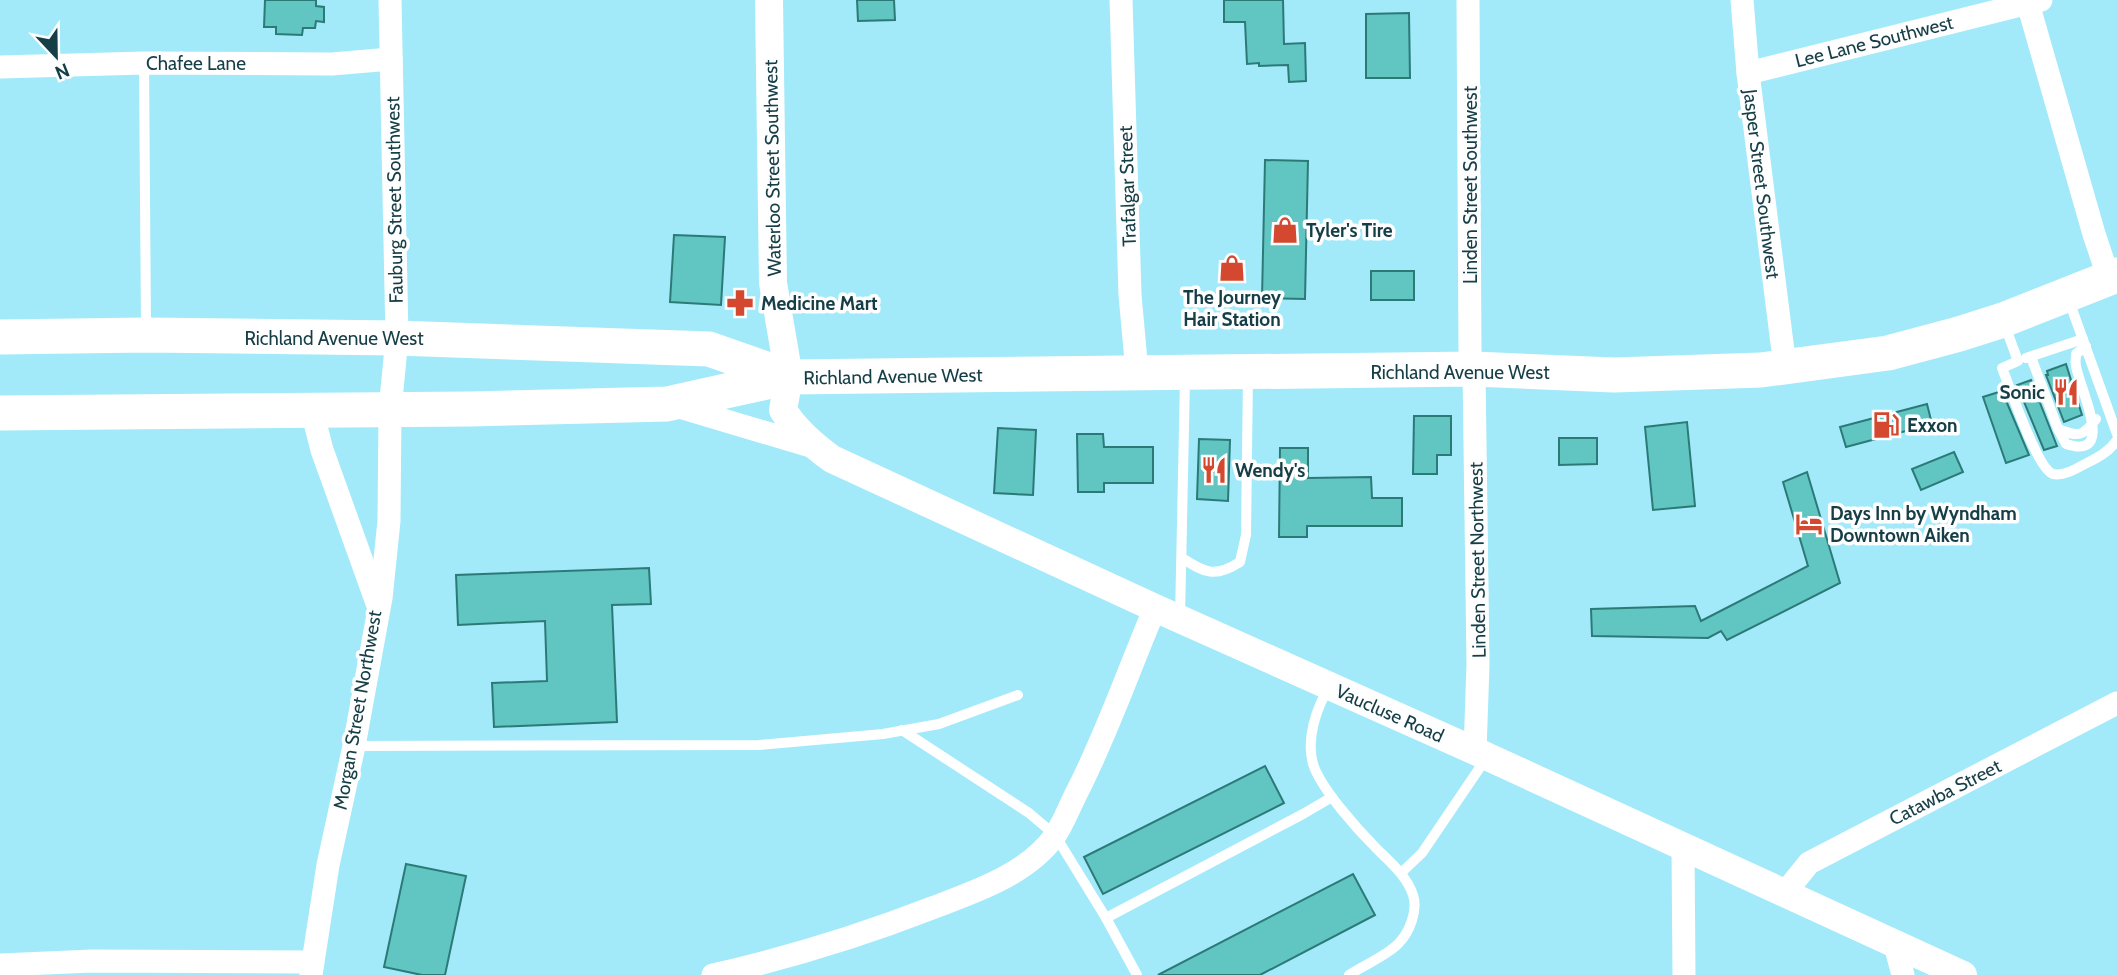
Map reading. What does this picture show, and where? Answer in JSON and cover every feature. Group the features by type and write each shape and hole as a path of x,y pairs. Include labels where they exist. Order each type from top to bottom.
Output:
{"main road":[{"name":"Richland Avenue West","path":"0,413 390,410 661,404 789,377 1474,369 1614,375 1760,370 1888,354 2003,320 2113,277"},
{"name":"Richland Avenue West","path":"0,337 146,335 397,338 652,346 709,349 789,377"},
{"path":"652,346 664,356 670,373 661,404"}],"street":[{"name":"Fauburg Street Southwest","path":"379,609 389,521 390,410 397,338 390,0"},
{"name":"Waterloo Street Southwest","path":"769,0 773,283 789,377 783,410 789,421 817,448"},
{"name":"Trafalgar Street","path":"1121,0 1130,295 1137,372"},
{"name":"Linden Street Southwest","path":"1468,0 1470,354 1474,369"},
{"name":"Jasper Street Southwest","path":"1742,0 1748,73 1785,367"},
{"name":"Lee Lane Southwest","path":"1748,73 2032,1"},
{"path":"2032,1 2094,234 2113,277"},
{"name":"Chafee Lane","path":"0,66 144,63 332,64 391,59"},
{"name":"Linden Street Northwest","path":"1474,369 1481,754"},
{"path":"661,404 817,448"},
{"name":"Morgan Street Northwest","path":"312,411 322,450 379,609 354,746 328,865 312,968"},
{"name":"Vaucluse Road","path":"817,448 832,459 1168,614 1963,975"},
{"path":"717,975 823,947 877,929 966,895 1026,865 1055,835 1168,614"},
{"name":"Catawba Street","path":"1784,894 1809,863 2117,703"},
{"path":"2095,715 2117,725"},
{"path":"1683,848 1684,975"},
{"path":"1895,945 1902,975"},
{"path":"0,965 153,960 312,968"},
{"path":"153,960 170,963 201,975"}],"lane":[{"path":"144,63 146,335"},
{"path":"2067,295 2117,433"},
{"path":"2003,320 2018,361"},
{"path":"2084,343 2031,356 2003,368 2032,444 2045,470 2055,475 2070,472 2108,452 2117,440"},
{"path":"2031,356 2066,444 2079,448 2090,446 2098,435 2096,419 2076,367 2076,355 2084,343"},
{"path":"1168,614 1182,558 1185,372"},
{"path":"1182,558 1205,573 1227,570 1240,562 1246,535 1248,373"},
{"path":"1330,686 1317,707 1311,750 1313,765 1332,797 1401,873 1414,896 1410,927 1398,944 1349,975"},
{"path":"354,746 758,745 939,724 1018,695"},
{"path":"902,730 1029,813 1055,835 1137,975"},
{"path":"1401,873 1422,853 1481,754"},
{"path":"1106,918 1332,797"}],"building":[{"path":"265,0 316,0 316,6 324,7 324,22 316,21 315,28 303,28 302,35 276,34 276,27 264,27"},
{"path":"857,0 894,0 895,20 858,21"},
{"path":"1224,0 1283,0 1284,44 1305,43 1306,81 1289,82 1288,65 1247,64 1245,22 1224,22"},
{"path":"1409,13 1410,78 1366,78 1366,14"},
{"name":"Tyler's Tire","path":"1265,160 1308,161 1305,299 1262,298"},
{"path":"674,235 725,237 721,305 670,302"},
{"path":"1371,271 1414,271 1414,300 1371,300"},
{"name":"Sonic","path":"2066,364 2082,415 2064,422 2046,375 2047,371"},
{"path":"2031,380 2057,446 2044,450 2017,385"},
{"path":"2002,391 2029,455 2006,463 1983,397"},
{"name":"Exxon","path":"1927,404 1932,424 1846,447 1840,427"},
{"path":"1414,416 1451,416 1451,455 1437,455 1437,474 1413,474"},
{"path":"1687,422 1695,506 1653,510 1645,427"},
{"path":"998,428 1036,430 1033,495 994,493"},
{"path":"1077,434 1103,434 1104,447 1153,447 1153,483 1104,483 1104,492 1078,492"},
{"path":"1559,438 1597,438 1597,464 1559,465"},
{"name":"Wendy's","path":"1199,439 1230,440 1228,501 1197,499"},
{"path":"1280,448 1308,448 1308,478 1371,477 1372,498 1402,498 1402,526 1307,526 1307,537 1279,537"},
{"path":"1954,452 1963,472 1921,490 1912,469"},
{"name":"Days Inn by Wyndham Downtown Aiken","path":"1807,472 1840,583 1727,640 1721,631 1708,638 1592,636 1591,609 1695,606 1701,621 1808,566 1783,482"},
{"path":"649,568 651,604 612,605 617,722 494,727 492,683 547,681 545,621 458,625 456,575"},
{"path":"1265,766 1284,803 1103,894 1084,857"},
{"path":"406,864 466,876 445,975 422,975 384,967"},
{"path":"1353,874 1375,915 1260,975 1158,975"}],"place":[{"name":"Tyler's Tire","path":"1285,230"},
{"name":"The Journey Hair Station","path":"1232,268"},
{"name":"Medicine Mart","path":"740,303"},
{"name":"Sonic","path":"2066,392"},
{"name":"Exxon","path":"1886,425"},
{"name":"Wendy's","path":"1214,470"},
{"name":"Days Inn by Wyndham Downtown Aiken","path":"1809,524"}]}
